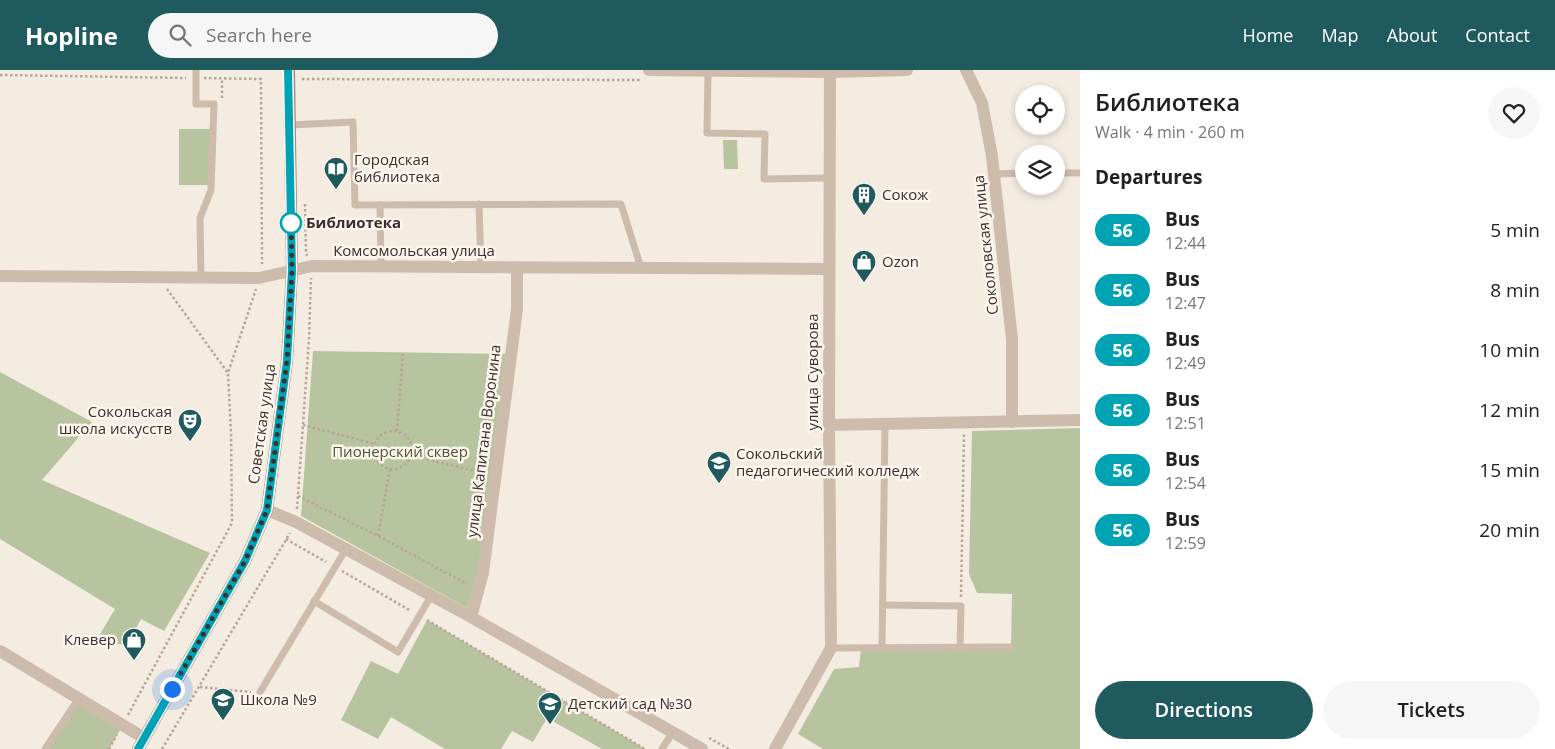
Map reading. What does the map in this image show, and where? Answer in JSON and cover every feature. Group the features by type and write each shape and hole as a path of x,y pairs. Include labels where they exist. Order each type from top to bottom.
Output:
{"main road":[{"name":"Советская улица","path":"141,743 245,561 267,510 287,361 292,271 288,70"}],"street":[{"path":"649,70 907,70"},
{"name":"Соколовская улица","path":"966,70 982,103 992,156 1012,339 1012,422"},
{"name":"улица Суворова","path":"775,749 831,648 829,425 830,71"},
{"name":"Комсомольская улица","path":"0,276 259,278 312,266 829,269"},
{"name":"улица Капитана Воронина","path":"471,617 484,573 517,309 517,268"},
{"path":"829,425 1080,420"},
{"path":"267,510 296,522 471,617 702,749"},
{"path":"0,652 123,725 141,743"}],"lane":[{"path":"196,70 196,104 214,104 211,190 200,218 201,278"},
{"path":"708,71 707,133 765,134 764,179 830,178"},
{"path":"290,125 353,122 355,205 621,204 641,268"},
{"path":"1065,173 1080,172"},
{"path":"994,174 1015,174"},
{"path":"479,204 481,268"},
{"path":"380,205 382,267"},
{"path":"882,648 885,424"},
{"path":"260,692 346,549"},
{"path":"314,601 398,652 431,596"},
{"path":"882,605 961,606 960,648"},
{"path":"831,648 1011,648"},
{"path":"45,749 79,698"},
{"path":"662,749 673,732"}],"path":[{"path":"0,75 261,79 262,269 228,373 232,523 123,725"},
{"path":"162,749 296,522 309,339 312,266"},
{"path":"159,277 228,373"},
{"path":"397,431 403,352"},
{"path":"961,606 964,423"},
{"path":"303,426 375,444"},
{"path":"397,431 406,435 411,442 412,456 403,467 390,469 378,462 374,453 375,444 384,433 397,431"},
{"path":"412,456 496,476"},
{"path":"378,536 390,469"},
{"path":"298,496 378,536 478,590"},
{"path":"286,539 327,563"},
{"path":"336,568 418,615"},
{"path":"426,620 645,749"},
{"path":"199,687 260,692"}],"green space":[{"path":"179,129 213,129 212,185 179,185"},
{"path":"723,140 737,140 738,169 724,169"},
{"name":"Пионерский сквер","path":"313,351 508,354 479,572 467,608 301,516"},
{"path":"0,372 92,422 42,480 210,553 164,631 141,619 127,645 96,641 115,609 0,539"},
{"path":"1080,428 1080,749 823,749 798,734 834,669 859,667 861,648 1011,647 1012,594 977,593 969,574 972,431"},
{"path":"427,620 645,749 602,749 547,718 533,742 512,731 501,749 445,749 391,717 378,739 341,720 371,661 398,674"},
{"path":"79,698 123,725 109,749 46,749"}],"bus line":[{"name":"56","path":"138,749 245,561 267,510 287,361 292,271 288,70"}],"place":[{"name":"Городская библиотека","path":"336,190"},
{"name":"Сокож","path":"864,216"},
{"name":"Библиотека","path":"291,223"},
{"name":"Ozon","path":"864,283"},
{"name":"Сокольская школа искусств","path":"190,442"},
{"name":"Сокольский педагогический колледж","path":"719,484"},
{"name":"Клевер","path":"134,661"},
{"name":"Школа №9","path":"223,721"},
{"name":"Детский сад №30","path":"550,725"}],"route":[{"path":"172,689 245,561 267,510 287,361 292,271 291,216 291,223"}]}
